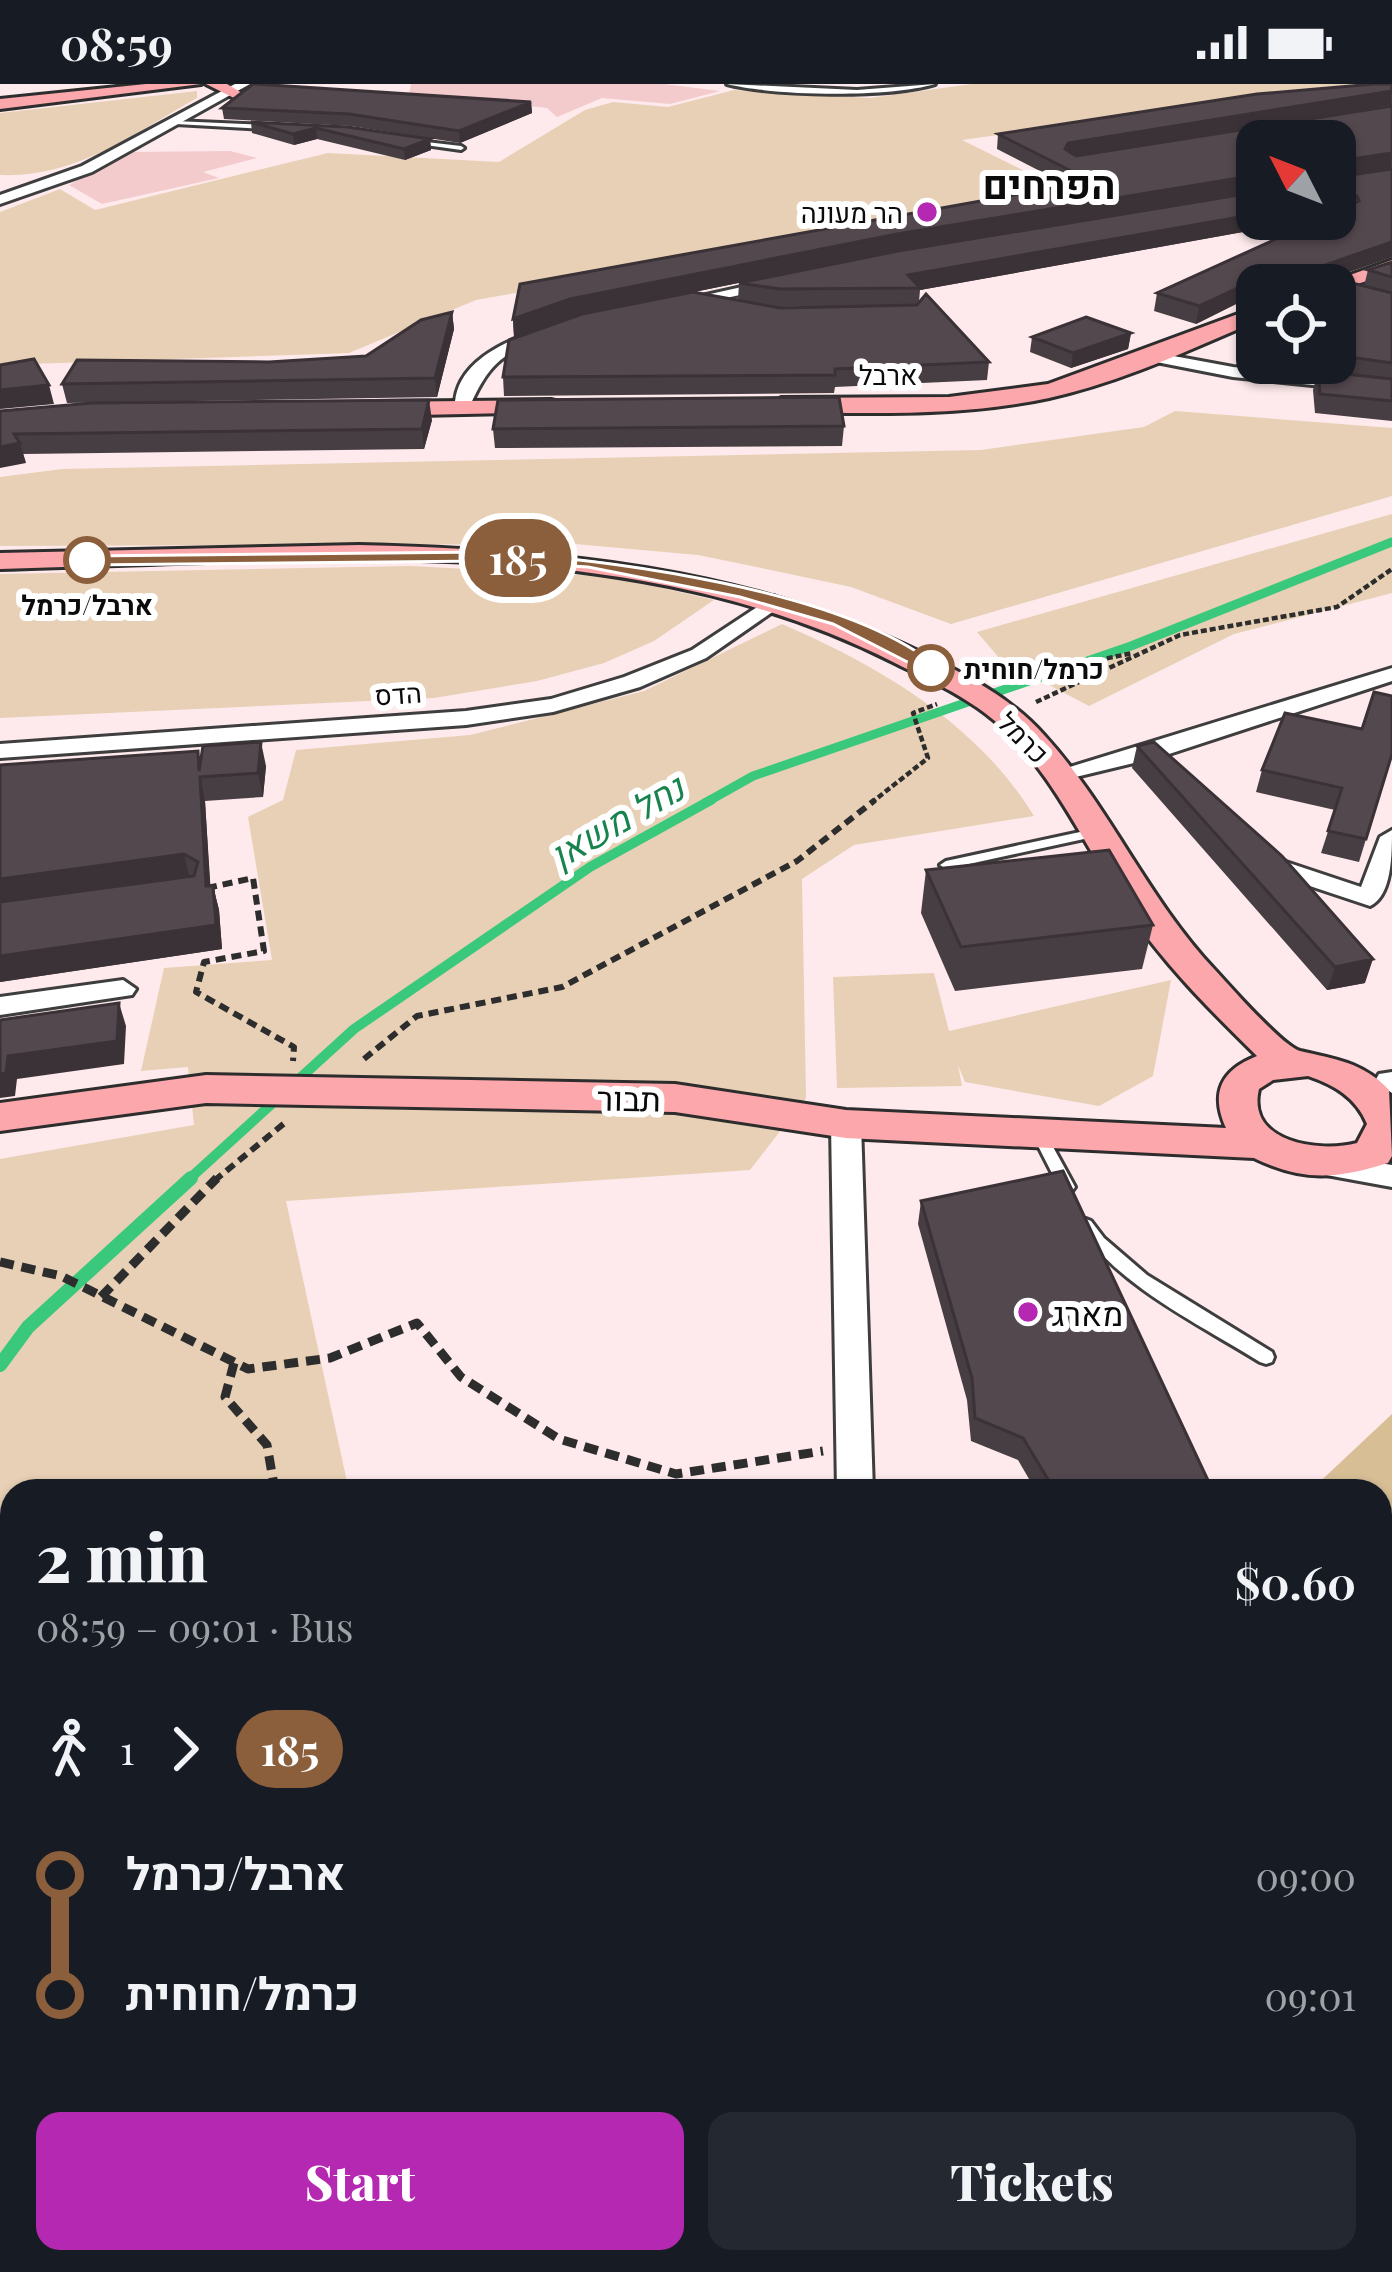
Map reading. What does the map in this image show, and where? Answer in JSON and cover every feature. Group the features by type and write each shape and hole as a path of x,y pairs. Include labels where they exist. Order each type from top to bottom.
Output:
{"street":[{"path":"0,104 189,84"},
{"path":"214,84 239,88"},
{"path":"0,200 87,169 239,88"},
{"path":"0,181 37,188"},
{"path":"1356,278 1392,266"},
{"path":"670,305 806,277"},
{"path":"693,300 733,313"},
{"name":"ארבל","path":"745,406 1002,399 1085,381 1236,322"},
{"path":"461,408 466,380 495,354 556,331"},
{"path":"1152,357 1254,375 1392,388"},
{"path":"347,409 579,407"},
{"name":"כרמל","path":"0,561 486,556 658,573 774,602 892,644 1008,716 1059,774 1161,931 1286,1062"},
{"name":"הדס","path":"0,751 466,718 553,705 632,682 699,654 774,602"},
{"path":"1059,774 1162,758 1392,674"},
{"path":"1247,838 1277,867 1370,898 1392,837"},
{"path":"0,1006 124,988"},
{"path":"1331,1166 1373,1153 1387,1098 1330,1069 1286,1062 1249,1073 1232,1099 1243,1130 1258,1144 1306,1164 1392,1176"},
{"name":"תבור","path":"0,1118 206,1089 290,1101 675,1098 846,1124 1258,1144"},
{"path":"846,1124 854,1479"}],"lane":[{"path":"730,84 862,91 932,84"},
{"path":"176,122 284,128"},
{"path":"407,141 461,148"},
{"path":"946,865 1094,833"},
{"path":"1038,1132 1071,1195"},
{"path":"1082,1216 1093,1237 1147,1282 1266,1357"}],"path":[{"path":"1008,716 1180,635 1337,608 1392,569"},
{"path":"988,685 1023,671 1146,651"},
{"path":"349,1071 417,1016 562,987 796,861 928,758 914,713 950,699"},
{"path":"101,1297 290,1101 294,1047 196,992 204,962 264,952 253,878 190,891"},
{"path":"0,1262 61,1276 248,1369 330,1358 417,1323 461,1377 559,1439 676,1474 853,1447"},
{"path":"234,1363 225,1397 267,1445 273,1479"}],"shaded area":[{"path":"411,84 664,84 720,91 670,104 602,98 557,117 547,108 408,99"},
{"path":"972,84 1370,84 962,140 1073,195 476,300 349,353 0,365 0,212 60,189 95,210 328,153 499,162 585,110 613,102 668,107 734,90 870,98"},
{"path":"197,91 197,98 103,151 54,169 0,175 0,113"},
{"path":"230,151 257,158 203,172 219,178 102,204 69,185 128,152"},
{"path":"1175,411 1392,428 1392,496 951,624 851,587 698,555 575,544 0,546 0,477 62,469 981,450 1144,427"},
{"path":"1392,514 1392,593 1234,634 1089,706 1000,659 977,632"},
{"path":"411,566 615,577 714,600 654,641 604,663 537,681 434,698 0,718 0,574"},
{"path":"782,624 889,679 955,725 1011,783 1034,816 854,845 802,879 806,1098 750,1170 286,1201 346,1479 0,1479 0,1159 194,1125 188,1067 141,1071 164,968 272,960 248,817 283,800 296,750 470,735 644,691"},
{"path":"934,973 949,1031 1171,980 1153,1076 1099,1106 965,1082 958,1065 962,1086 837,1088 833,977"},
{"path":"1392,1414 1392,1479 1323,1479"}],"building":[{"path":"253,84 531,102 459,131 349,114 222,108"},
{"path":"1392,84 1392,91 1068,143 1065,149 1076,156 1236,131 1236,178 897,234 570,299 513,319 520,284 1091,181 998,134 1257,94"},
{"path":"1392,106 1392,153 1356,158 1356,120 1304,120"},
{"path":"251,122 348,127 430,139 404,149 316,128 293,134"},
{"path":"1392,169 1392,242 1328,264 1236,264 1236,289 1199,306 1157,293 1274,240 1356,240 1356,174"},
{"path":"1236,195 1236,218 908,275 920,288 780,289 739,283 898,251"},
{"path":"1392,262 1392,277 1368,270"},
{"path":"1356,284 1392,293 1392,363 1356,358"},
{"path":"693,292 780,308 917,305 926,294 989,362 835,369 835,375 503,377 509,340 582,314"},
{"path":"452,312 435,378 62,384 77,360 269,362 366,356 421,320"},
{"path":"1086,317 1131,333 1073,353 1032,337"},
{"path":"34,359 49,385 0,390 0,365"},
{"path":"1356,375 1392,379 1392,401 1320,394 1319,384 1356,384"},
{"path":"839,397 844,426 493,429 498,400"},
{"path":"429,400 422,429 14,434 20,443 0,447 0,411 92,403"},
{"path":"1374,692 1392,696 1392,754 1366,839 1328,831 1342,788 1262,770 1285,713 1362,729"},
{"path":"261,742 258,773 200,777 206,886 213,886 216,925 0,956 0,902 194,876 198,862 184,854 0,879 0,765 198,751 199,771 203,746"},
{"path":"1154,742 1282,856 1373,959 1335,967 1137,746"},
{"path":"1109,850 1153,925 961,947 926,870"},
{"path":"119,1003 117,1041 8,1056 6,1073 0,1074 0,1020"},
{"name":"מארג","path":"1063,1171 1207,1479 1048,1479 1023,1438 975,1418 972,1378 921,1201"}],"waterway":[{"name":"נחל משאן","path":"705,803 753,776 1131,646 1392,542"},
{"name":"נחל משאן","path":"187,1181 354,1029 590,867 711,800"},
{"name":"נחל משאן","path":"0,1365 28,1327 191,1178"}],"bus line":[{"name":"185","path":"87,560 486,556 588,562 658,573 839,621 892,644 931,668"}],"place":[{"name":"הר מעונה","path":"927,212"},
{"name":"ארבל/כרמל","path":"87,560"},
{"name":"כרמל/חוחית","path":"931,668"},
{"name":"מארג","path":"1028,1312"}],"district":[{"name":"הפרחים","path":"1049,183"}]}
